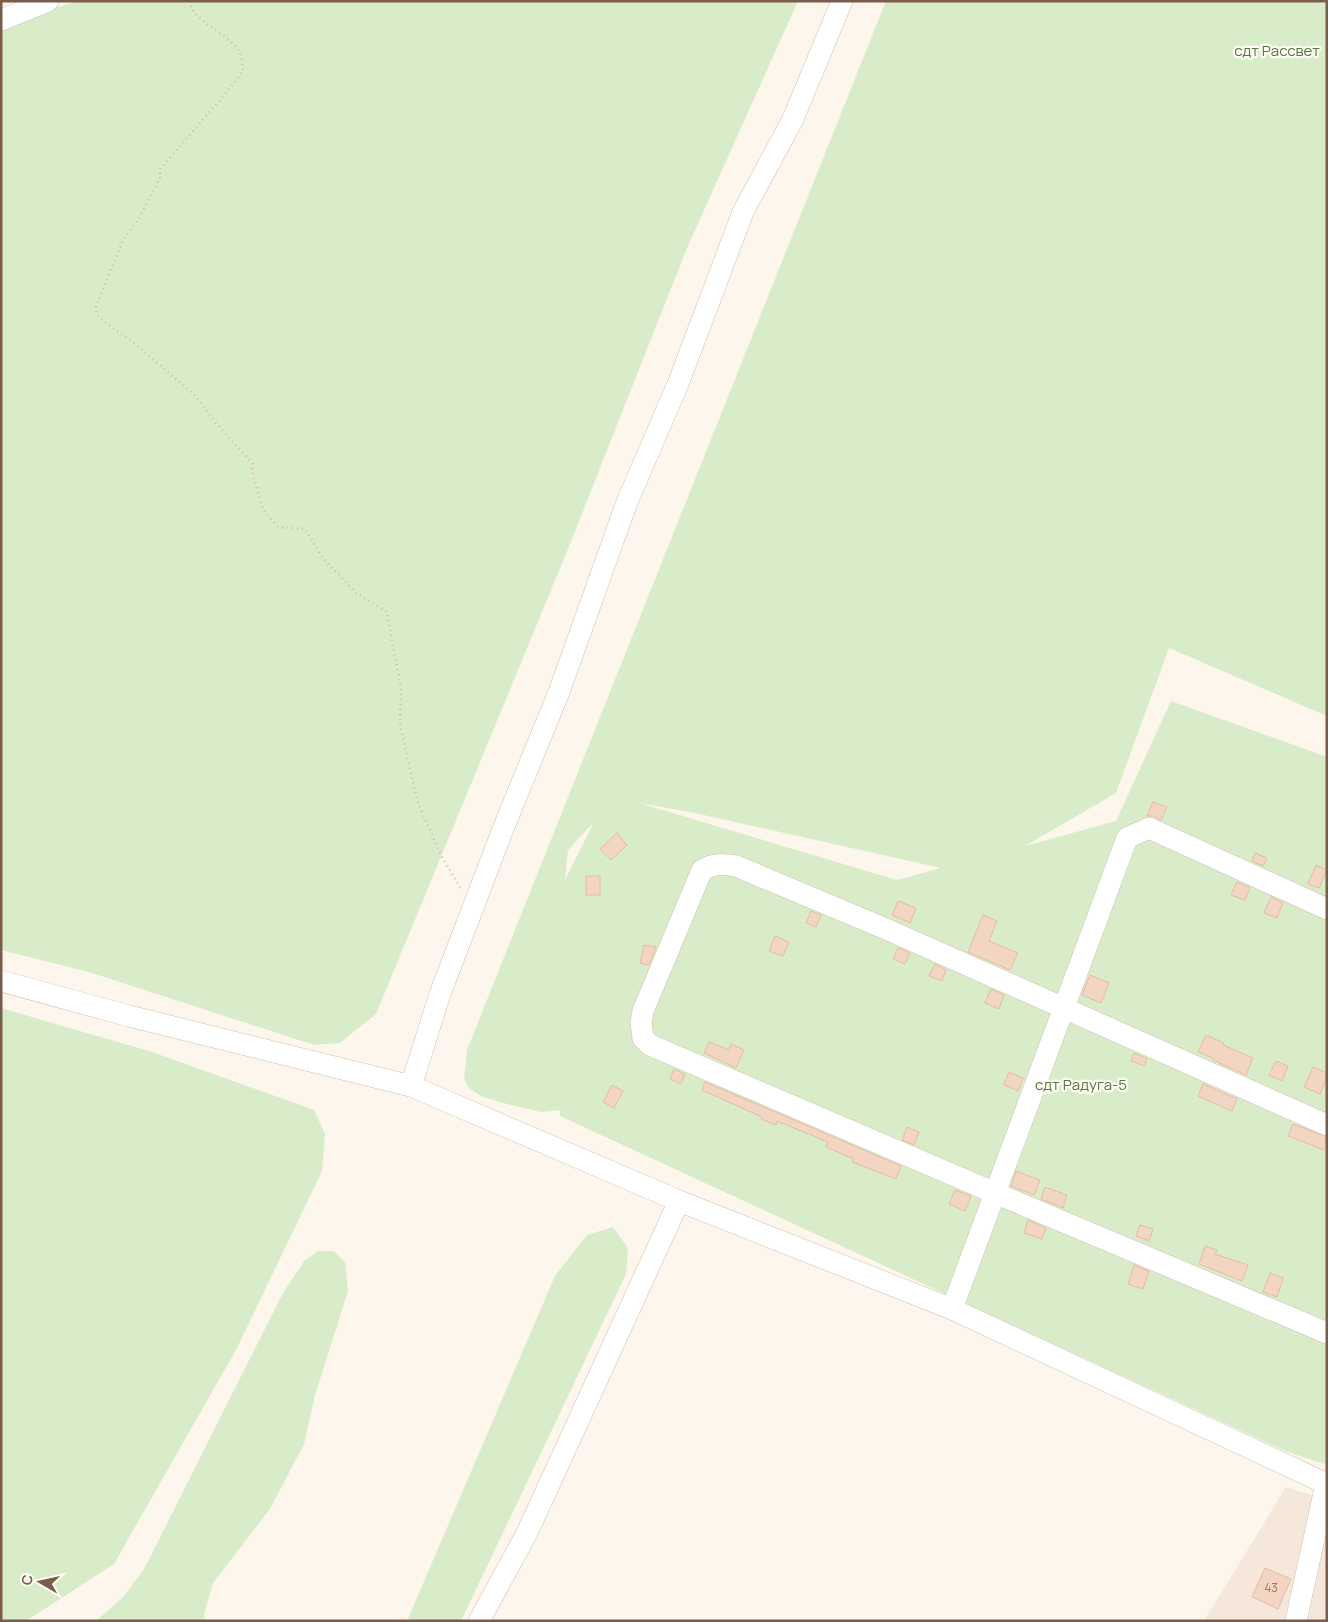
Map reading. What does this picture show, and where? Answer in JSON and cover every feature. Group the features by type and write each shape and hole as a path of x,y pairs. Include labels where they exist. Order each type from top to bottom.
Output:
{"street":[{"path":"1,20 48,1"},
{"path":"411,1086 440,994 559,692 627,502 678,384 743,212 793,119 842,1"},
{"path":"952,1308 1127,838 1149,828 1327,909"},
{"path":"1327,1125 886,929 736,866 725,864 712,864 702,870 644,1011 642,1023 643,1038 650,1045 1327,1333"},
{"path":"1,981 129,1016 411,1086 679,1201 952,1308 1327,1484 1296,1621"},
{"path":"479,1621 527,1533 679,1201"}],"path":[{"path":"189,1 190,6 197,15 229,40 240,52 242,71 222,98 159,170 161,176 138,218 123,240 95,309 99,318 135,344 196,396 214,421 253,464 252,473 264,511 278,527 305,529 322,557 356,593 387,612 400,690 400,726 418,803 442,857 462,891 475,902"}],"shaded area":[{"path":"1286,1487 1327,1500 1327,1621 1204,1621"}],"green space":[{"path":"76,1 798,1 687,248 568,549 376,1014 340,1043 314,1045 89,972 1,950 1,26"},
{"path":"886,1 1327,1 1327,716 1169,648 1116,793 1025,846 1116,821 1171,701 1327,757 1327,1465 1285,1451 560,1116 560,1110 541,1112 481,1096 469,1088 464,1079 467,1050","holes":["639,803 690,812 941,868 897,880","593,824 565,880 568,850"]},
{"path":"1,1008 152,1052 314,1110 325,1134 322,1171 237,1348 114,1564 26,1621 1,1621"},
{"path":"613,1227 628,1248 626,1274 461,1621 407,1621 555,1276 587,1235"},
{"path":"318,1251 334,1251 345,1262 348,1291 315,1395 304,1444 270,1509 213,1583 204,1614 205,1621 96,1621 124,1596 144,1569 283,1293 305,1260"}],"building":[{"path":"1153,802 1167,807 1161,820 1154,816 1147,816"},
{"path":"617,833 627,845 611,860 600,849"},
{"path":"1255,853 1267,858 1263,866 1252,861"},
{"path":"1316,865 1327,870 1319,888 1308,884"},
{"path":"586,876 600,876 600,895 586,895"},
{"path":"1237,882 1250,888 1245,900 1231,895"},
{"path":"1271,897 1283,903 1277,918 1264,913"},
{"path":"898,901 916,908 910,923 892,915"},
{"path":"811,911 821,915 816,927 806,923"},
{"path":"983,915 997,921 989,941 1018,953 1010,970 968,952"},
{"path":"775,936 789,942 783,956 769,951"},
{"path":"644,945 656,947 649,965 640,963"},
{"path":"898,948 910,953 905,964 893,959"},
{"path":"935,964 946,970 942,981 929,976"},
{"path":"1090,975 1109,983 1101,1003 1082,995"},
{"path":"991,989 1004,995 999,1009 985,1003"},
{"path":"1206,1035 1224,1043 1223,1045 1253,1058 1246,1075 1198,1052"},
{"path":"709,1042 729,1050 731,1044 744,1050 736,1068 704,1053"},
{"path":"1134,1053 1147,1059 1144,1066 1131,1061"},
{"path":"1276,1061 1288,1066 1282,1081 1269,1075"},
{"path":"1313,1067 1327,1073 1320,1094 1304,1087"},
{"path":"674,1069 685,1074 681,1084 670,1079"},
{"path":"1009,1072 1023,1078 1018,1091 1004,1085"},
{"path":"705,1082 901,1166 896,1179 852,1162 854,1159 826,1147 828,1142 777,1121 776,1125 761,1119 762,1117 702,1090"},
{"path":"1203,1084 1237,1099 1232,1111 1198,1096"},
{"path":"612,1085 623,1091 614,1108 603,1102"},
{"path":"1293,1124 1327,1137 1327,1151 1288,1136"},
{"path":"907,1127 919,1132 914,1145 902,1140"},
{"path":"1016,1171 1040,1180 1034,1195 1011,1186"},
{"path":"1045,1187 1067,1195 1063,1208 1041,1199"},
{"path":"955,1190 971,1196 965,1211 949,1204"},
{"path":"1028,1220 1046,1228 1042,1239 1024,1233"},
{"path":"1140,1225 1153,1229 1149,1241 1136,1236"},
{"path":"1205,1246 1217,1250 1215,1254 1248,1265 1242,1281 1199,1264"},
{"path":"1134,1265 1149,1271 1143,1289 1128,1284"},
{"path":"1270,1273 1283,1278 1277,1297 1263,1292"},
{"path":"1265,1568 1291,1579 1278,1609 1252,1597"}],"park label":[{"name":"сдт Рассвет","path":"1277,51"},
{"name":"сдт Радуга-5","path":"1081,1085"}]}
